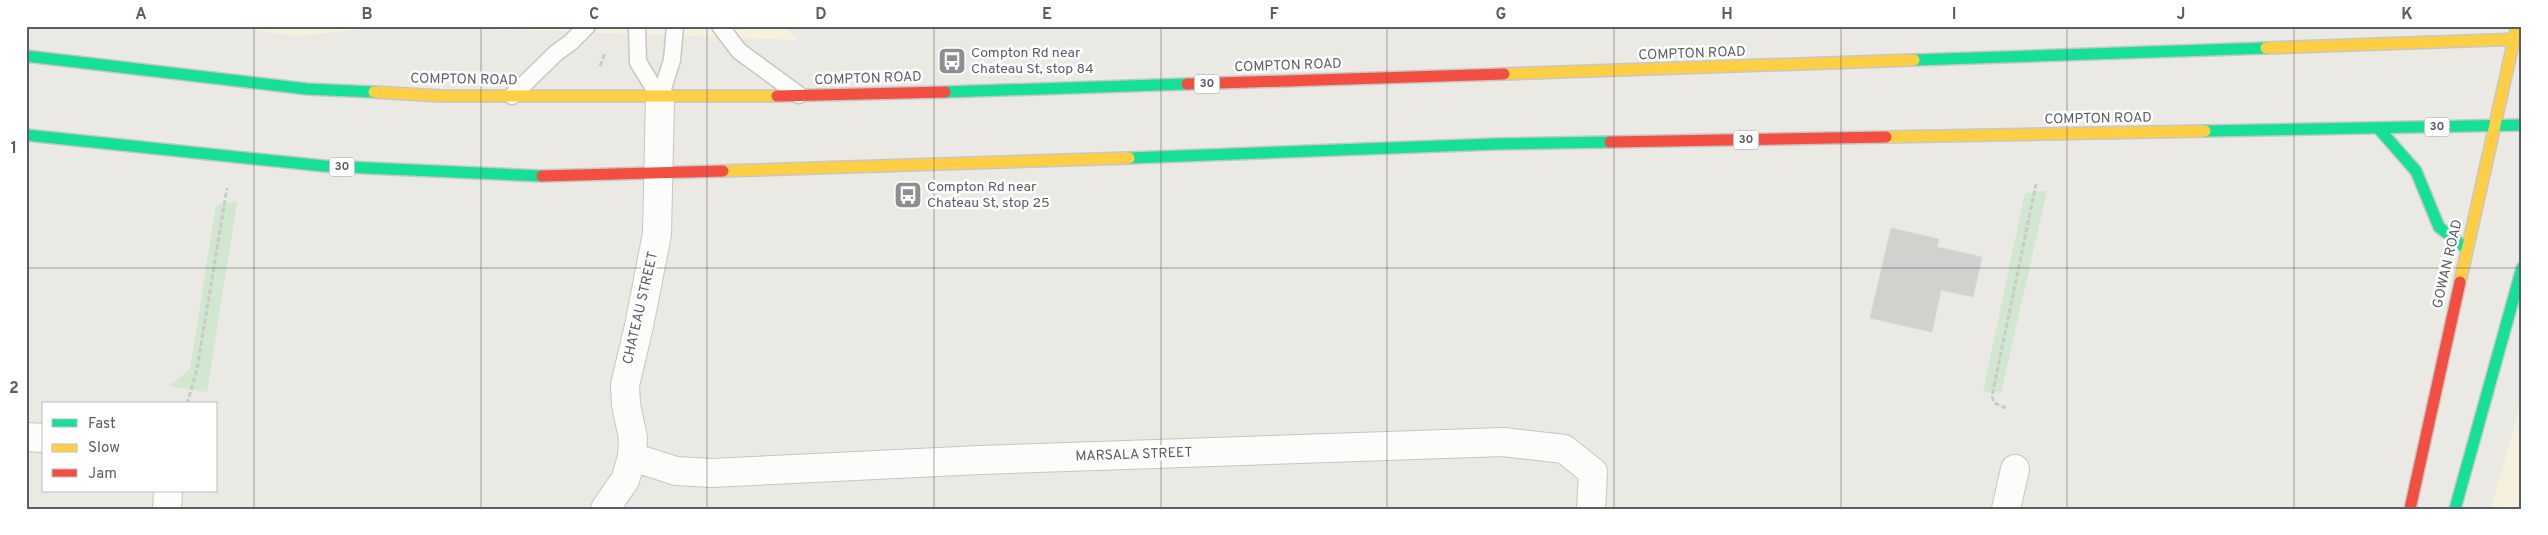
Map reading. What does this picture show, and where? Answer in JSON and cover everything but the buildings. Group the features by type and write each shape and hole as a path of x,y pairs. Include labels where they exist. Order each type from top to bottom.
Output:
{"main road":[{"name":"GOWAN ROAD","path":"2410,509 2494,126 2518,39 2517,26"},
{"name":"COMPTON ROAD","path":"26,56 307,89 423,95 660,98 801,96 1935,61 2518,39"},
{"name":"COMPTON ROAD","path":"26,135 334,167 542,176 660,174 1495,144 2522,125"},
{"path":"2379,129 2416,171 2439,227 2467,249"},
{"path":"2455,509 2522,268"}],"street":[{"name":"CHATEAU STREET","path":"605,509 625,480 632,457 633,438 626,405 625,385 657,239 660,174 660,98"},
{"path":"26,437 42,438"},
{"name":"MARSALA STREET","path":"632,457 676,471 705,473 1000,459 1503,442 1564,449 1593,472 1591,509"},
{"path":"2006,509 2015,469"},
{"path":"167,509 168,492"}],"lane":[{"path":"512,96 587,26"},
{"path":"637,26 638,62 660,98"},
{"path":"660,98 672,60 675,26"},
{"path":"720,26 739,51 801,96"}],"path":[{"path":"600,47 605,53 614,54"},
{"path":"600,66 605,53"},
{"path":"188,402 197,369 224,214 230,157"},
{"path":"2006,408 1994,403 1992,396 2036,184"}],"shaded area":[{"path":"226,26 393,26 298,36"},
{"path":"407,26 785,26 798,40"},
{"path":"2522,399 2522,509 2491,509"}],"green space":[{"path":"2047,191 2001,393 1983,391 2025,193"},
{"path":"237,202 207,392 169,386 190,369 216,205"}],"traffic: fast":[{"path":"1914,60 2266,48"},
{"path":"26,56 307,89 374,92"},
{"path":"945,92 1187,84"},
{"path":"2205,131 2522,125"},
{"path":"2379,129 2416,171 2439,227 2467,249"},
{"path":"26,135 324,166 542,176"},
{"path":"1129,158 1495,144 1610,142"},
{"path":"2455,509 2522,268"}],"traffic: slow":[{"path":"2460,282 2517,26"},
{"path":"2266,48 2522,39"},
{"path":"1504,74 1914,60"},
{"path":"374,92 441,96 777,96"},
{"path":"1886,137 2205,131"},
{"path":"723,171 1129,158"}],"traffic: jam":[{"path":"1187,84 1504,74"},
{"path":"777,96 945,92"},
{"path":"1610,142 1886,137"},
{"path":"542,176 723,171"},
{"path":"2410,509 2460,282"}],"place":[{"name":"Compton Rd near Chateau St, stop 84","path":"952,61"},
{"name":"Compton Rd near Chateau St, stop 25","path":"908,195"}]}
